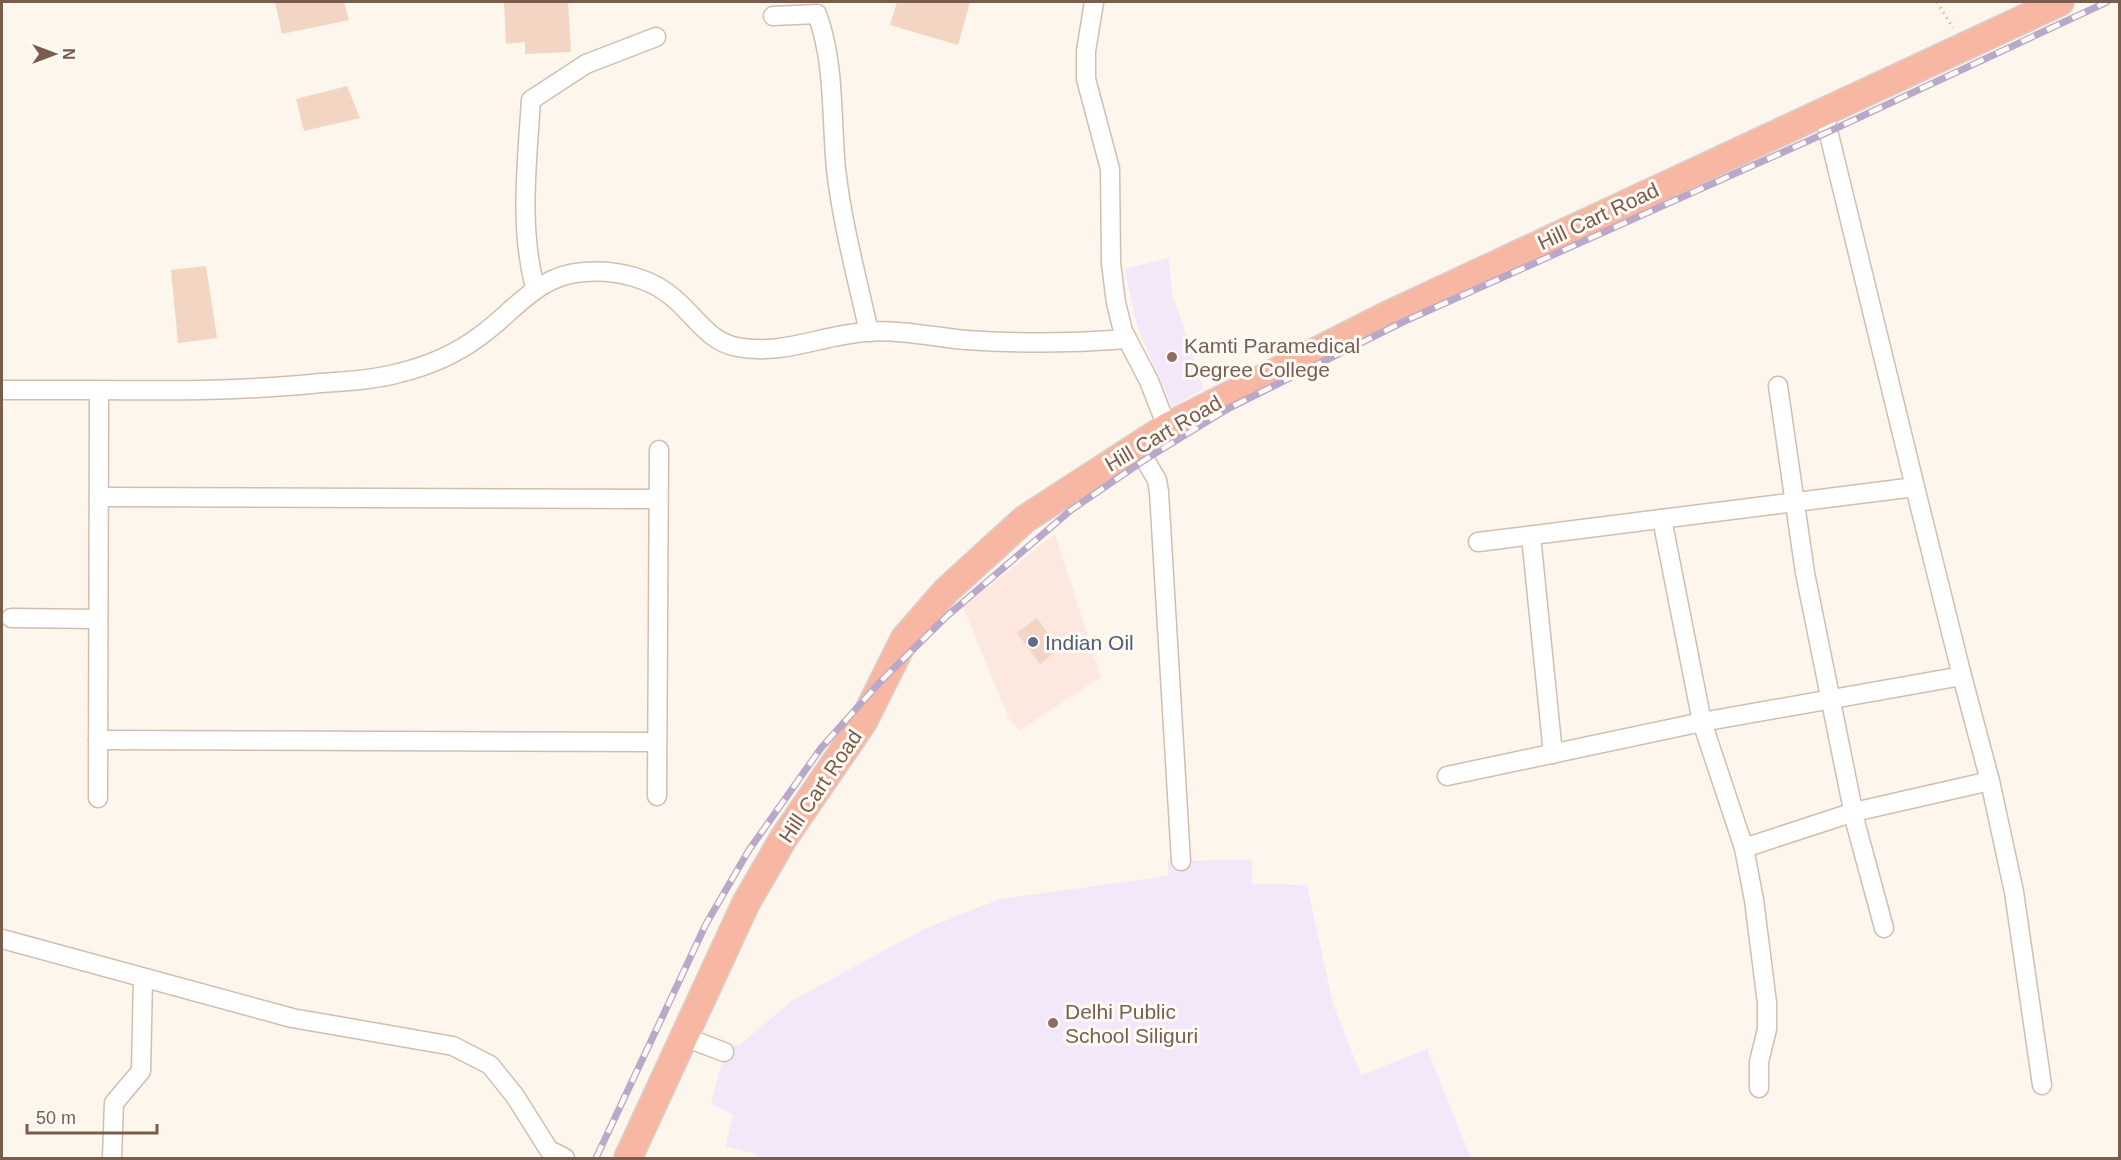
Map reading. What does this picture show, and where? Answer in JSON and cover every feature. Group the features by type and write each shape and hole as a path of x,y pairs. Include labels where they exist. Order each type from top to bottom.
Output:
{"highway":[{"name":"Hill Cart Road","path":"628,1158 682,1036 746,903 783,839 863,722 905,638 946,591 1025,519 1167,427 1390,314 1824,114 2060,2"}],"street":[{"path":"1094,2 1086,51 1086,79 1110,169 1111,263 1116,303 1127,339 1149,381 1167,427"},
{"path":"773,16 817,14 825,38 830,63 836,171 869,332"},
{"path":"535,288 527,253 524,206 531,100 586,64 656,37"},
{"path":"1824,114 1962,676 1990,781 2014,892 2042,1085"},
{"path":"2,390 99,391 280,387 397,374 457,351 480,336 535,288 561,276 584,272 614,273 637,277 657,285 676,299 714,339 733,347 755,350 776,350 869,332 915,333 1016,343 1127,339"},
{"path":"1778,386 1805,573 1854,812 1884,928"},
{"path":"98,798 99,391"},
{"path":"1137,446 1160,492 1181,861"},
{"path":"657,796 659,450"},
{"path":"1478,542 1915,487"},
{"path":"99,497 658,500"},
{"path":"1662,519 1702,722 1744,848 1767,1004 1767,1029 1760,1062 1760,1088"},
{"path":"1531,536 1553,754"},
{"path":"11,618 98,619"},
{"path":"1447,776 1702,722 1962,676"},
{"path":"98,740 657,742"},
{"path":"1744,848 1854,812 1990,781"},
{"path":"2,939 292,1018 453,1046 489,1065 515,1096 549,1150 565,1158"},
{"path":"112,1158 114,1103 141,1071 143,978"},
{"path":"682,1036 724,1052"}],"path":[{"path":"1936,2 1964,46"}],"shaded area":[{"name":"Kamti Paramedical Degree College","path":"1169,258 1172,293 1204,388 1172,407 1137,326 1125,269"},
{"name":"Indian Oil","path":"1055,534 1101,677 1020,730 1010,721 963,607"},
{"name":"Delhi Public School Siliguri","path":"1252,860 1252,884 1307,885 1333,1004 1361,1075 1427,1049 1471,1158 755,1158 756,1154 726,1146 733,1115 711,1104 727,1042 739,1045 793,1000 922,930 1000,899 1168,876 1168,861"}],"building":[{"path":"275,2 344,2 349,20 282,34"},
{"path":"504,2 568,2 571,52 525,54 525,42 506,44"},
{"path":"897,2 970,2 958,45 890,25"},
{"path":"347,86 360,118 304,131 296,99"},
{"path":"206,266 217,338 178,343 171,270"},
{"path":"1037,618 1059,649 1040,664 1017,633"}],"railway":[{"path":"596,1158 706,924 749,850 821,748 881,681 947,616 1071,510 1146,459 1229,408 1405,321 1828,132 2107,2"}],"place":[{"name":"Kamti Paramedical Degree College","path":"1172,357"},
{"name":"Indian Oil","path":"1033,642"},
{"name":"Delhi Public School Siliguri","path":"1053,1023"}]}
